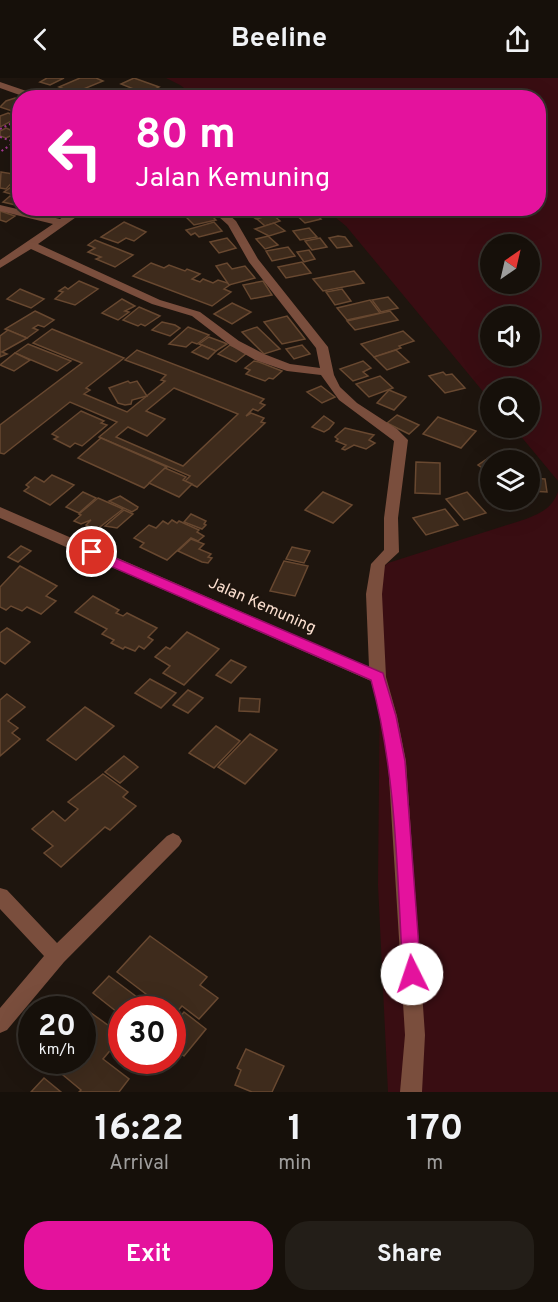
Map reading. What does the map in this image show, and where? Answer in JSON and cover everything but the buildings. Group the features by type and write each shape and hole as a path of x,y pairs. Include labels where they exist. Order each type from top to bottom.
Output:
{"street":[{"path":"0,85 15,90"},
{"path":"33,216 62,223"},
{"path":"0,266 72,216"},
{"path":"224,216 232,223 253,260 322,347 327,356 326,371 330,381 347,399 394,432 401,440 391,518 392,552 378,564 374,594 378,676 389,716 397,761 416,1035 411,1092"},
{"path":"31,245 74,262 159,303 195,314 215,327 225,337 265,359 299,371 311,373 326,371"},
{"name":"Jalan Kemuning","path":"0,512 378,676"},
{"path":"0,1023 57,956 173,841"},
{"path":"0,896 57,956"}],"shaded area":[{"path":"166,78 558,78 558,481 540,459 540,450 532,450 522,438 540,438 540,378 480,378 480,388 346,226 334,216 546,216 546,90 187,90"},
{"path":"558,492 558,1092 388,1092 378,885 381,569 388,563 531,517 549,506"}],"route":[{"path":"92,552 128,570 202,599 378,676 389,716 397,761 412,974"}]}
